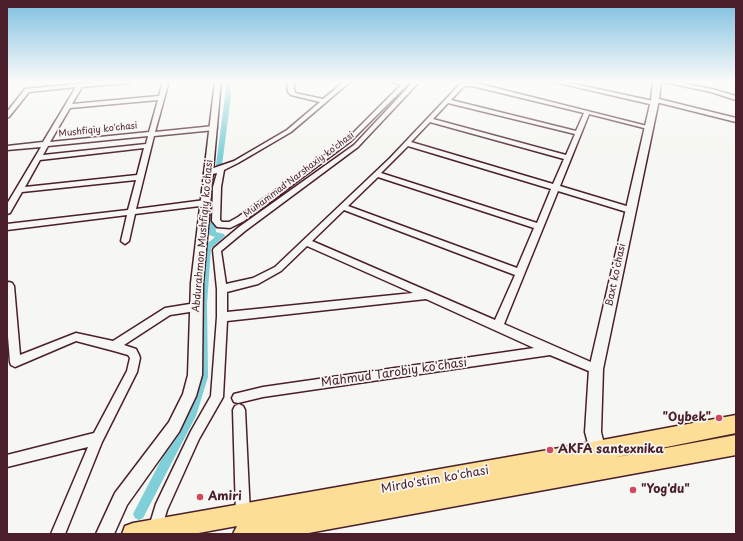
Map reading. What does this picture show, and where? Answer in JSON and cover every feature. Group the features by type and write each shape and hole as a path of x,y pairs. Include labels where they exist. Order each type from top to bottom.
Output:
{"main road":[{"name":"Baxt koʻchasi","path":"605,470 596,451 593,432 596,369 653,106"},
{"name":"Mirdo'stim ko'chasi","path":"244,524 596,451 736,424"},
{"name":"Mirdo'stim ko'chasi","path":"133,534 155,530 244,524 605,470 736,446"}],"street":[{"path":"7,116 15,106"},
{"path":"7,211 67,106"},
{"path":"125,241 140,177 160,106"},
{"name":"Abdurahmon Mushfiqiy koʻchasi","path":"105,534 121,499 174,427 189,396 195,375 196,307 205,203 216,106"},
{"path":"208,173 221,169 289,131 319,106"},
{"name":"Muhammad Narshaxiy ko'chasi","path":"221,169 217,187 216,221 220,225 230,225 241,219 349,140 383,106"},
{"path":"155,530 161,509 195,435 217,397 222,317 222,289 217,250 242,229 356,146 393,106"},
{"path":"222,289 255,281 278,269 343,207 443,106"},
{"path":"469,106 578,133"},
{"path":"563,106 648,127"},
{"path":"673,106 736,120"},
{"path":"498,326 587,112"},
{"path":"430,120 568,158"},
{"name":"Mushfiqiy ko'chasi","path":"7,148 214,128"},
{"path":"407,143 630,210"},
{"path":"37,158 148,146"},
{"path":"376,174 539,227"},
{"path":"18,190 140,177"},
{"path":"7,227 205,203"},
{"path":"343,207 520,273"},
{"path":"306,242 596,369"},
{"path":"9,286 15,362 76,337 132,352 135,358 132,372 98,438 58,534"},
{"path":"222,317 428,295"},
{"path":"114,346 168,311 196,307"},
{"name":"Mahmud Tarobiy ko'chasi","path":"244,524 239,404 263,392 550,350"},
{"path":"7,461 98,438"}],"waterway":[{"path":"219,165 227,106"},
{"path":"139,514 192,412 203,377 203,304 207,247 221,236 212,233 211,220 214,199"}],"place":[{"name":"\"Oybek\"","path":"719,418"},
{"name":"AKFA santexnika","path":"550,450"},
{"name":"\"Yog'du\"","path":"633,490"},
{"name":"Amiri","path":"200,497"}]}
